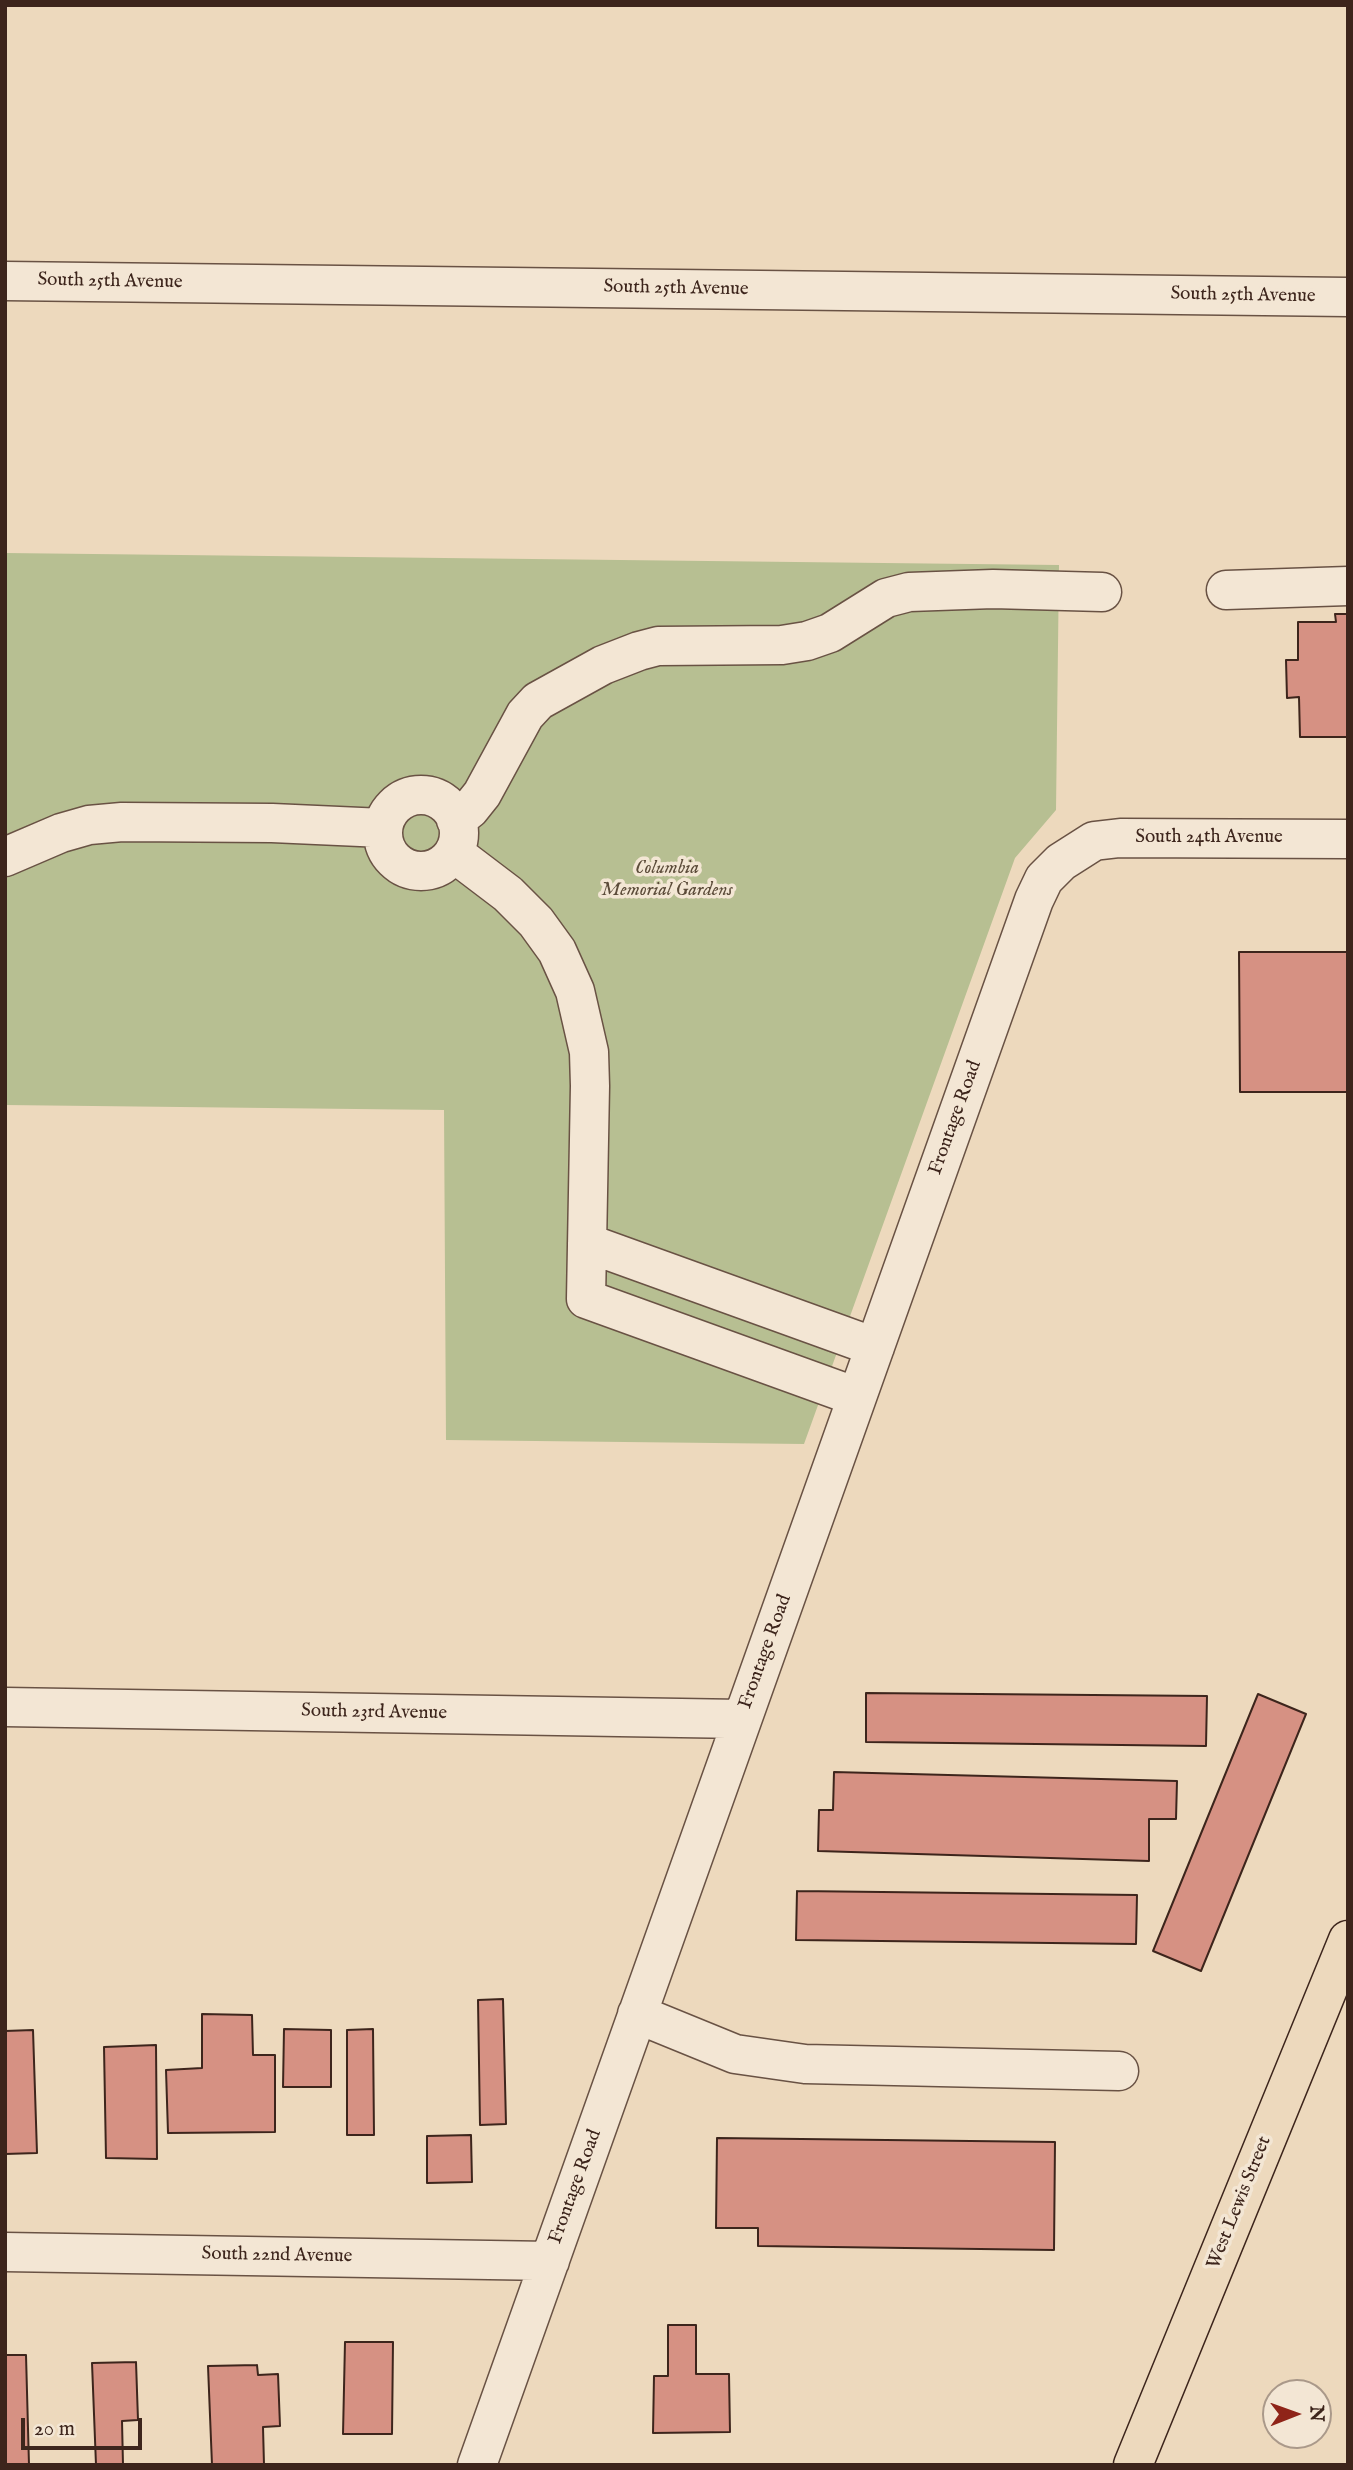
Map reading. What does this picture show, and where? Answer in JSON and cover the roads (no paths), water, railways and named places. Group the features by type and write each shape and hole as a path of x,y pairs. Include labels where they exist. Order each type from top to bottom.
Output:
{"main road":[{"name":"West Lewis Street","path":"1133,2465 1348,1940"}],"street":[{"name":"South 25th Avenue","path":"5,281 1348,297"},
{"path":"1226,590 1348,586"},
{"path":"857,1397 586,1299 589,1052 575,991 557,951 536,922 455,837 447,804 422,794 409,796 397,802 389,812 383,828 385,846 391,857 400,865 411,870 435,868 455,837 470,809 482,794 525,715 538,701 603,665 639,651 658,646 782,645 807,641 830,633 886,598 909,592 993,589 1102,592"},
{"path":"5,857 61,833 89,825 122,822 272,823 383,828"},
{"name":"South 24th Avenue","path":"1074,853 1094,841 1120,838 1348,838"},
{"name":"Frontage Road","path":"477,2465 1034,900 1044,879 1074,853"},
{"path":"587,1243 875,1347"},
{"name":"South 23rd Avenue","path":"5,1707 743,1719"},
{"path":"637,2014 735,2054 805,2064 1118,2071"},
{"name":"South 22nd Avenue","path":"5,2252 550,2261"}],"park label":[{"name":"Columbia Memorial Gardens","path":"667,880"}]}
